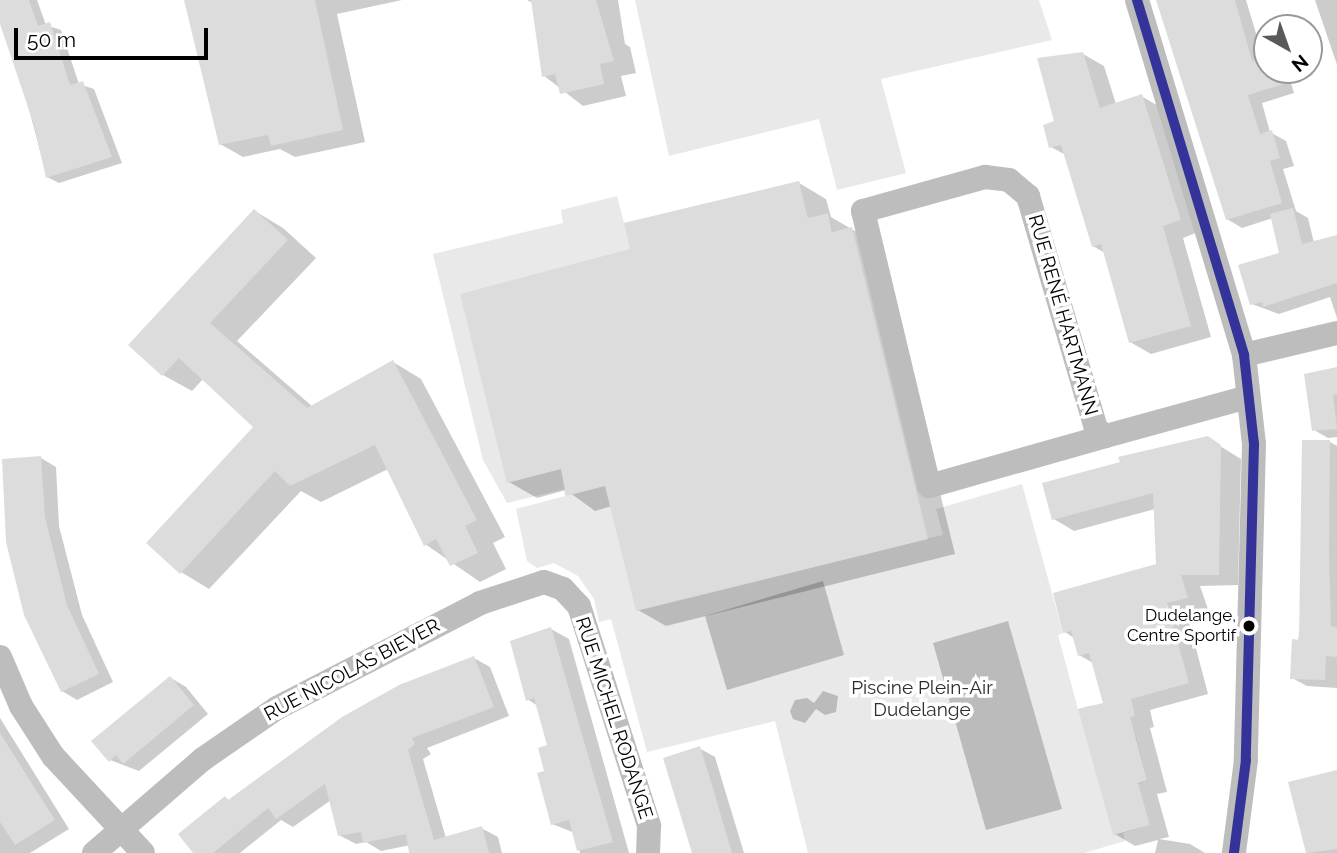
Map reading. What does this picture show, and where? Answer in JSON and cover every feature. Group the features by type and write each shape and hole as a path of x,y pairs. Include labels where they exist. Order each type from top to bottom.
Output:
{"street":[{"path":"1137,0 1244,355 1254,444 1246,761 1234,853"},
{"name":"RUE RENÉ HARTMANN","path":"1106,436 1096,429 1028,196 1009,180 985,177 863,211 929,486 1248,397"},
{"path":"1244,355 1337,333"},
{"name":"RUE MICHEL RODANGE","path":"523,586 544,582 563,589 579,606 649,826 648,853"},
{"name":"RUE NICOLAS BIEVER","path":"94,853 203,759 277,708 469,608 523,586"},
{"path":"0,657 21,706 53,756 142,853"}],"green space":[{"path":"635,0 1039,0 1052,40 881,79 906,173 837,190 819,119 669,156"},
{"name":"Piscine Plein-Air Dudelange","path":"799,181 808,218 828,213 908,543 943,535 936,509 1022,484 1063,633 1058,635 1078,709 1092,705 1096,717 1126,740 1136,737 1147,780 1138,784 1150,825 1123,833 1125,841 1084,853 808,853 775,721 647,752 611,619 599,622 594,599 578,576 554,563 537,568 527,561 516,509 565,496 564,489 507,503 483,460 433,254 563,223 561,210 617,196 624,223"}],"shaded area":[{"path":"823,581 844,655 727,690 705,616"},
{"path":"1008,621 1062,809 986,830 933,643"},
{"path":"823,691 838,696 836,712 825,715 816,709 805,723 793,719 790,711 795,700 807,698 814,703"}],"building":[{"path":"0,0 29,0 38,26 50,22 70,85 83,81 112,157 46,178 34,125 0,24"},
{"path":"184,0 315,0 343,130 271,146 268,135 219,145"},
{"path":"531,0 596,0 614,61 600,64 604,84 560,94 555,74 542,77"},
{"path":"1156,0 1235,0 1253,61 1253,84 1284,84 1248,95 1260,134 1272,130 1280,158 1270,161 1282,203 1226,220"},
{"path":"1083,52 1100,108 1142,94 1181,220 1163,226 1191,326 1129,343 1101,244 1092,247 1061,145 1049,148 1043,125 1054,121 1037,58"},
{"path":"799,181 808,218 828,213 832,232 852,227 928,539 636,611 605,486 566,496 561,469 507,483 460,294 630,249 624,223"},
{"path":"1293,208 1302,244 1337,235 1337,283 1263,307 1262,302 1250,305 1238,265 1279,253 1270,214"},
{"path":"254,209 288,240 210,323 307,408 393,360 477,520 465,526 478,553 450,566 436,539 424,546 375,445 290,486 275,471 180,574 146,543 253,427 179,358 162,376 128,345"},
{"path":"1337,367 1337,394 1333,395 1337,429 1312,431 1304,374"},
{"path":"1208,436 1221,445 1219,575 1181,575 1188,598 1167,603 1189,683 1131,699 1135,716 1130,717 1147,780 1138,783 1150,825 1113,835 1078,709 1103,703 1089,653 1078,656 1071,631 1063,633 1053,593 1156,564 1153,493 1052,520 1042,483 1120,462 1118,457"},
{"path":"1302,440 1330,440 1331,626 1337,627 1337,657 1326,656 1325,680 1290,679 1292,639 1299,640"},
{"path":"41,456 45,517 67,605 99,674 61,692 24,615 6,542 2,459"},
{"path":"551,627 613,842 577,851 569,820 551,825 537,773 544,771 538,748 547,745 534,698 526,701 510,641"},
{"path":"474,656 494,707 412,738 415,744 408,750 434,840 482,826 489,853 409,853 406,834 363,843 361,832 338,836 325,784 276,819 268,808 213,853 193,853 178,834 225,796 228,800 342,717 399,685"},
{"path":"170,676 194,705 123,764 116,755 109,762 91,741"},
{"path":"0,733 55,820 15,845 0,822"},
{"path":"700,746 732,853 692,853 663,758"},
{"path":"1337,770 1337,849 1306,853 1288,782"}],"transit line":[{"path":"1137,0 1244,355 1254,444 1246,760 1234,853"}],"place":[{"name":"Dudelange, Centre Sportif","path":"1249,626"}]}
